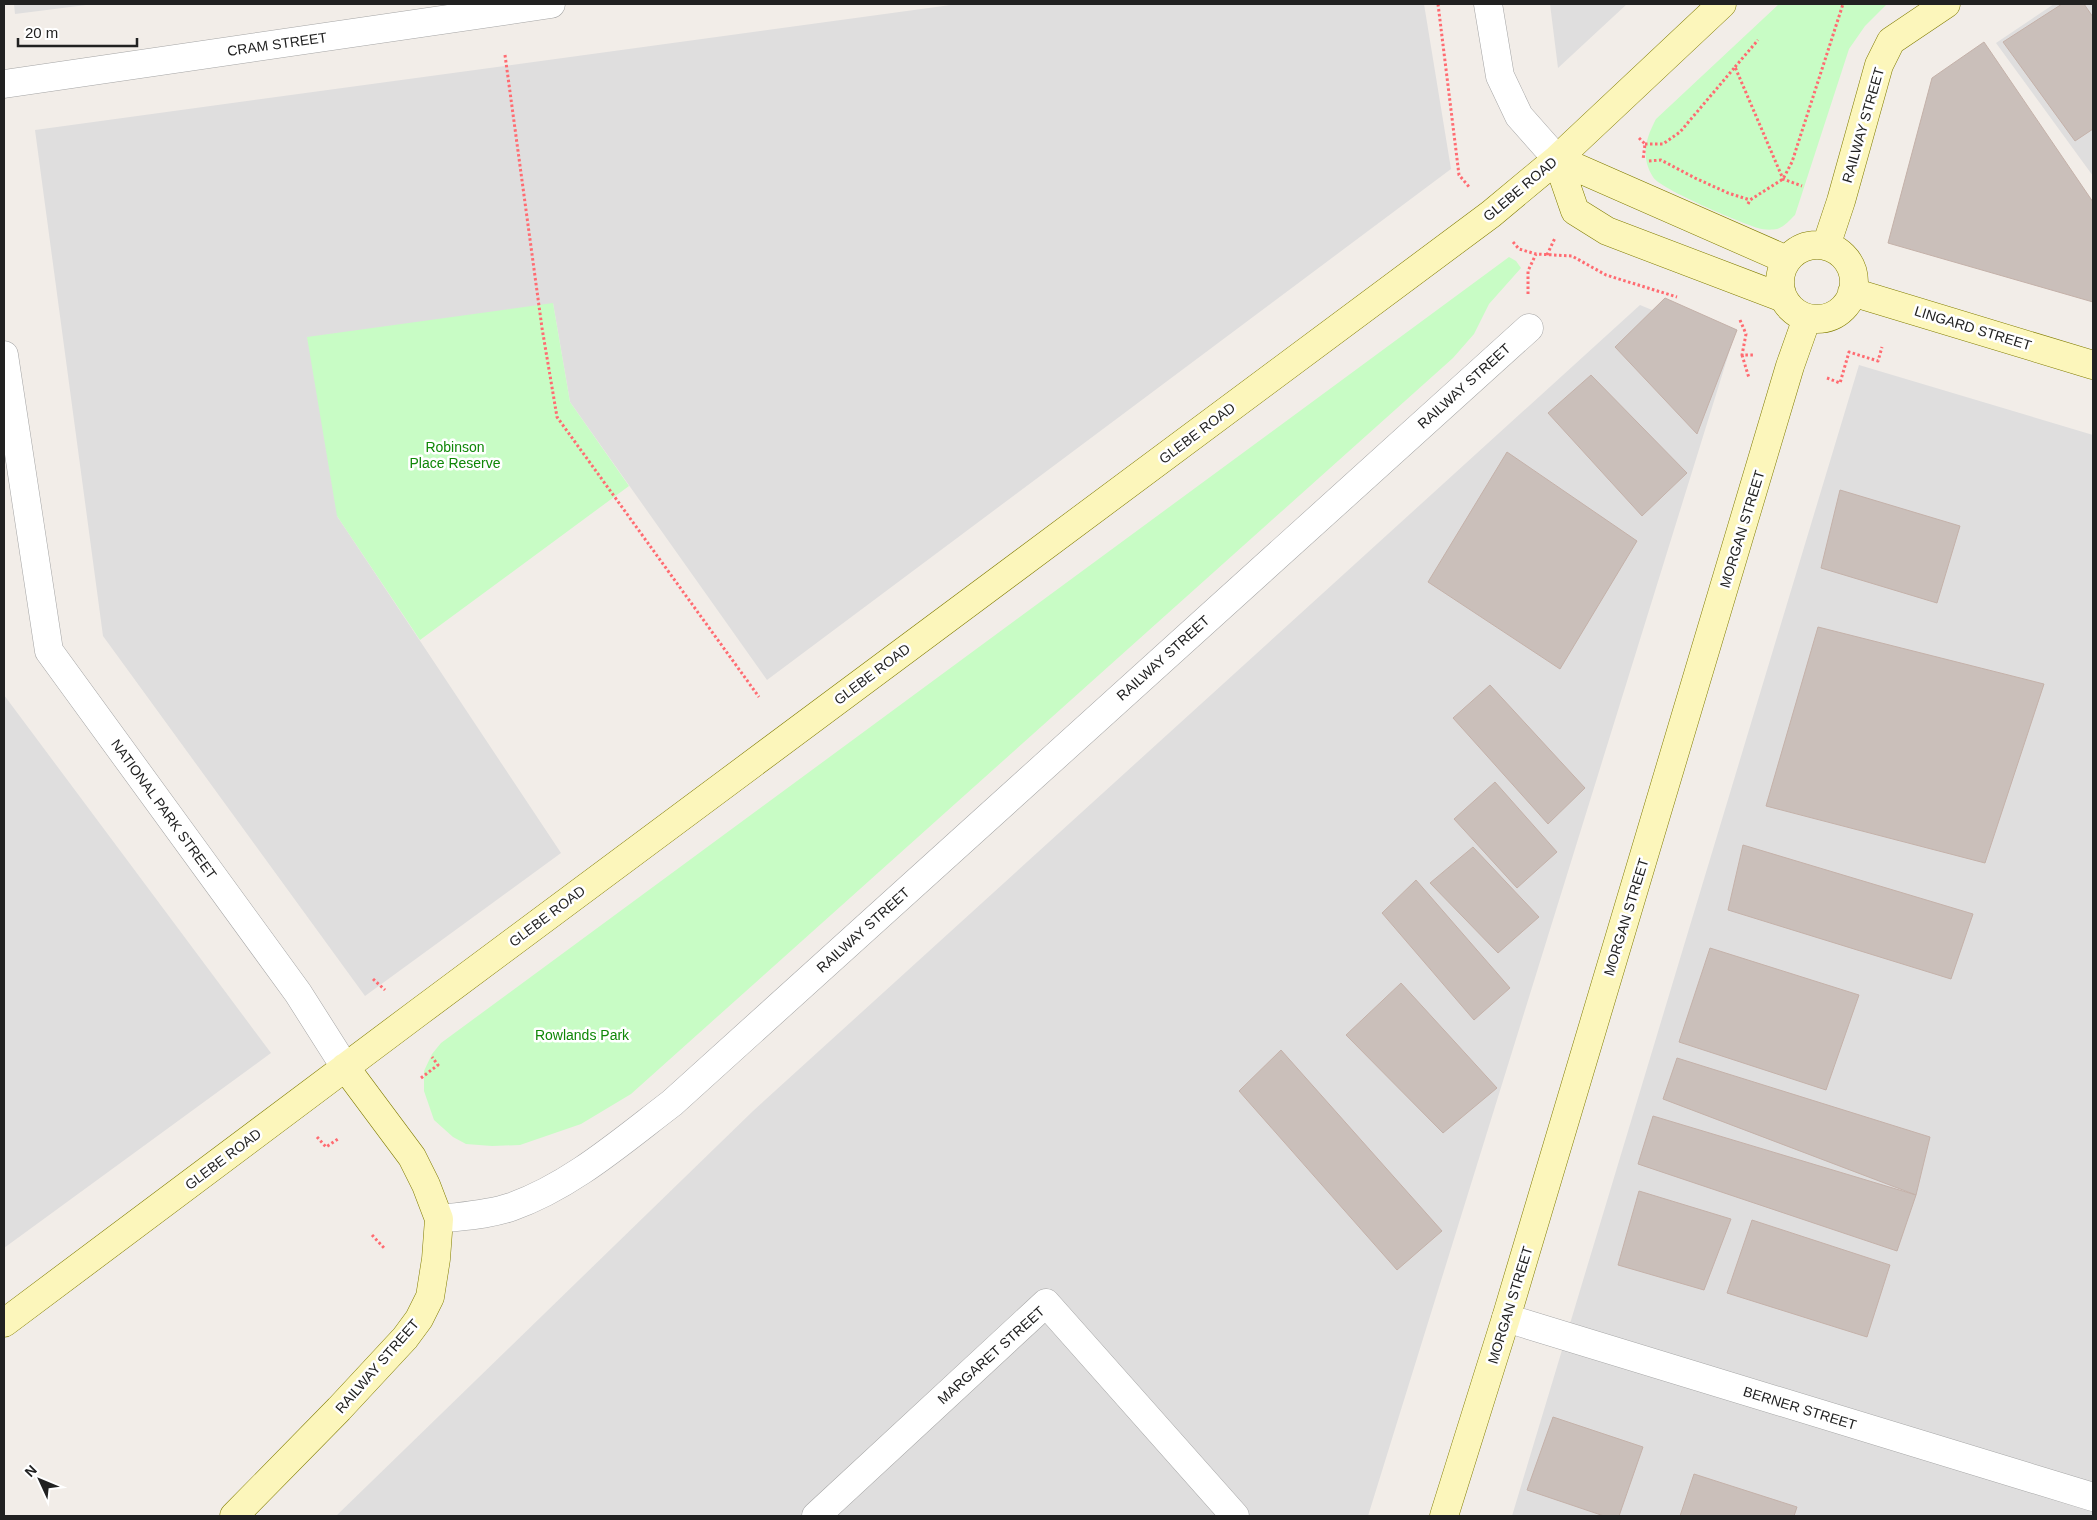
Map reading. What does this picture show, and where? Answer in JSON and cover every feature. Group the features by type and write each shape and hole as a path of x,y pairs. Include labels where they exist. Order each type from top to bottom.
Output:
{"street":[{"name":"CRAM STREET","path":"4,84 551,4"},
{"path":"1488,4 1500,76 1519,116 1556,159 1575,211 1606,231 1783,298"},
{"name":"GLEBE ROAD","path":"4,1324 345,1067 1491,214 1556,159 1722,4"},
{"name":"RAILWAY STREET","path":"1826,246 1841,201 1879,65 1891,41 1946,4"},
{"path":"1556,159 1786,260"},
{"path":"1807,246 1826,246 1838,252 1847,260 1852,272 1852,292 1847,303 1838,312 1820,319 1807,318 1791,308 1783,298 1780,279 1786,260 1807,246"},
{"name":"LINGARD STREET","path":"1852,292 2093,365"},
{"name":"MORGAN STREET","path":"1444,1516 1506,1318 1790,366 1807,318"},
{"name":"RAILWAY STREET","path":"234,1516 340,1409 405,1338 419,1319 430,1298 436,1259 438,1219 486,1213 511,1207 542,1193 574,1176 672,1103 1529,328"},
{"name":"NATIONAL PARK STREET","path":"4,355 49,651 298,993 345,1067 412,1157 426,1185 438,1219"},
{"name":"MARGARET STREET","path":"816,1516 1046,1303 1235,1516"},
{"name":"BERNER STREET","path":"1506,1318 2093,1497"}],"path":[{"path":"1438,4 1459,175 1470,188"},
{"path":"1645,144 1643,161 1661,160 1695,178 1750,200 1783,179 1792,162 1843,4"},
{"path":"1639,138 1645,144 1663,144 1680,132 1758,40"},
{"path":"505,55 542,328 558,417 759,698"},
{"path":"1735,67 1783,179 1802,186"},
{"path":"1547,255 1557,235"},
{"path":"1519,249 1536,254 1572,256 1606,275 1651,290"},
{"path":"1529,328 1528,271 1536,254"},
{"path":"1737,315 1743,324 1746,334 1742,355 1755,355"},
{"path":"1827,378 1840,383 1849,352 1878,361 1882,347"},
{"path":"373,979 385,990"},
{"path":"422,1078 438,1065 432,1057"},
{"path":"317,1137 326,1147 338,1140"},
{"path":"372,1235 385,1249"}],"shaded area":[{"path":"14,4 94,4 15,14"},
{"path":"958,4 1424,4 1451,169 767,680 570,402 553,303 337,516 561,853 365,996 103,636 35,130"},
{"path":"1550,4 1627,4 1558,68"},
{"path":"2054,4 2093,4 2093,176 1996,43"},
{"path":"1640,305 1732,343 1368,1516 336,1516 753,1111"},
{"path":"1859,365 2093,435 2093,1516 1512,1516"},
{"path":"4,695 271,1053 4,1248"}],"green space":[{"path":"1779,4 1887,4 1865,26 1849,49 1795,215 1780,228 1768,230 1760,229 1719,213 1659,182 1653,177 1649,169 1646,147 1649,133 1656,119"},
{"name":"Rowlands Park","path":"1509,257 1516,261 1521,268 1489,304 1474,334 1453,358 631,1094 581,1124 520,1145 492,1146 466,1144 453,1137 434,1120 424,1091 424,1071 432,1054 441,1043"},
{"name":"Robinson Place Reserve","path":"553,303 570,402 629,486 420,640 337,516 307,337"}],"building":[{"path":"2062,4 2084,4 2093,17 2093,129 2075,141 2003,42"},
{"path":"1984,42 2093,202 2093,302 1888,243 1932,78"},
{"path":"1665,298 1737,330 1697,434 1615,347"},
{"path":"1591,375 1687,473 1642,516 1548,413"},
{"path":"1507,452 1637,541 1560,669 1428,582"},
{"path":"1840,490 1960,526 1937,603 1821,568"},
{"path":"1818,627 2044,684 1985,863 1766,806"},
{"path":"1490,685 1585,788 1548,824 1453,718"},
{"path":"1495,782 1557,852 1517,888 1454,819"},
{"path":"1743,845 1973,914 1951,979 1728,910"},
{"path":"1473,847 1539,917 1498,953 1430,883"},
{"path":"1416,880 1510,988 1474,1020 1382,913"},
{"path":"1710,948 1859,995 1826,1090 1679,1042"},
{"path":"1401,983 1497,1088 1443,1133 1346,1035"},
{"path":"1281,1050 1442,1231 1397,1270 1239,1091"},
{"path":"1677,1058 1930,1137 1916,1195 1663,1099"},
{"path":"1653,1116 1916,1195 1897,1251 1638,1164"},
{"path":"1639,1191 1731,1219 1704,1290 1618,1265"},
{"path":"1752,1220 1890,1265 1867,1337 1727,1293"},
{"path":"1553,1417 1643,1447 1619,1516 1604,1516 1527,1490"},
{"path":"1694,1474 1797,1507 1794,1516 1680,1516"}]}
